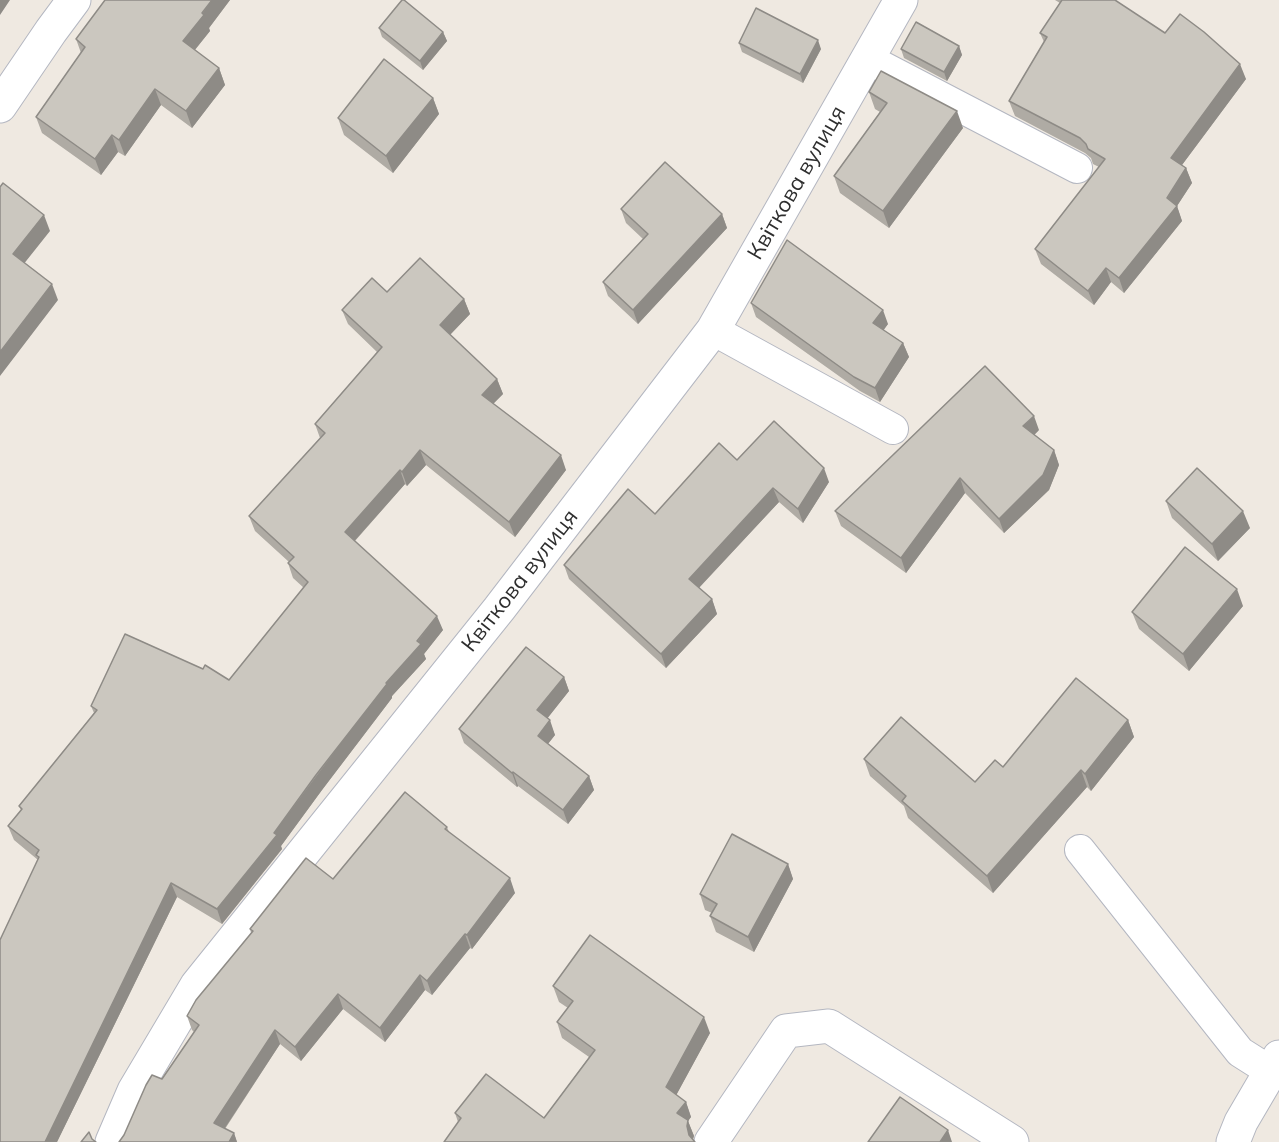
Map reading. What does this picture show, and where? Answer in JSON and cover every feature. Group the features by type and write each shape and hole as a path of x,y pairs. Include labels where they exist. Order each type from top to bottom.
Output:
{"street":[{"path":"0,106 74,0"},
{"name":"Квіткова вулиця","path":"112,1142 134,1091 197,985 499,609 713,330 901,0"},
{"path":"711,1142 786,1031 829,1026 1012,1142"},
{"path":"1233,1142 1241,1122 1274,1064"}],"lane":[{"path":"868,59 1077,168"},
{"path":"713,330 893,429"},
{"path":"1080,850 1240,1052 1274,1064"}],"building":[{"path":"105,0 212,0 202,13 204,15 183,41 219,68 186,111 155,89 119,140 112,135 95,159 36,117 85,47 76,39"},
{"path":"402,0 443,32 420,61 379,28"},
{"path":"1062,0 1115,0 1165,33 1180,14 1240,64 1171,158 1186,168 1167,198 1177,206 1119,278 1106,268 1088,291 1035,249 1105,159 1088,149 1080,138 1009,101 1047,37 1040,33"},
{"path":"756,8 818,40 800,74 739,43"},
{"path":"916,22 959,46 944,72 901,49"},
{"path":"384,59 433,98 386,156 338,118"},
{"path":"881,71 957,111 883,211 834,176 887,103 869,92"},
{"path":"665,162 722,214 633,310 603,282 648,234 621,209"},
{"path":"3,183 44,215 13,254 52,284 0,352 0,187"},
{"path":"787,240 883,310 873,323 903,343 875,388 854,377 751,303"},
{"path":"420,258 464,299 440,325 497,379 482,395 561,455 509,522 420,450 345,532 437,616 417,641 421,644 386,683 274,833 277,835 217,909 171,883 45,1142 0,1142 0,940 39,857 36,855 39,850 8,826 22,809 19,806 97,710 91,706 125,634 203,669 205,665 229,680 308,582 288,563 294,557 249,516 325,433 315,424 382,347 342,310 372,278 387,292"},
{"path":"985,366 1034,416 1023,426 1054,450 1043,475 999,519 960,478 901,558 835,511"},
{"path":"774,421 824,468 798,509 773,488 689,579 712,599 661,654 564,565 628,489 655,514 719,443 737,460"},
{"path":"1197,468 1243,511 1212,544 1166,501"},
{"path":"1185,547 1237,589 1183,654 1132,612"},
{"path":"526,647 564,677 537,710 550,720 538,736 589,776 563,810 512,773 459,729"},
{"path":"1076,678 1128,720 1085,774 1081,770 987,876 902,801 906,796 864,759 901,717 975,782 995,760 1003,767"},
{"path":"405,792 447,827 445,829 510,878 467,935 465,934 427,981 420,975 380,1028 338,994 295,1047 275,1030 214,1123 234,1133 229,1142 119,1142 152,1075 162,1079 199,1025 187,1016 196,1000 253,931 250,929 306,858 333,879"},
{"path":"732,834 788,864 748,937 710,916 717,904 700,894"},
{"path":"590,935 704,1017 666,1087 686,1102 677,1113 688,1120 689,1135 695,1142 444,1142 461,1118 455,1113 486,1074 544,1118 595,1050 557,1022 573,1001 553,986"},
{"path":"900,1097 948,1130 940,1142 868,1142"},
{"path":"89,1132 96,1142 81,1142"}]}
